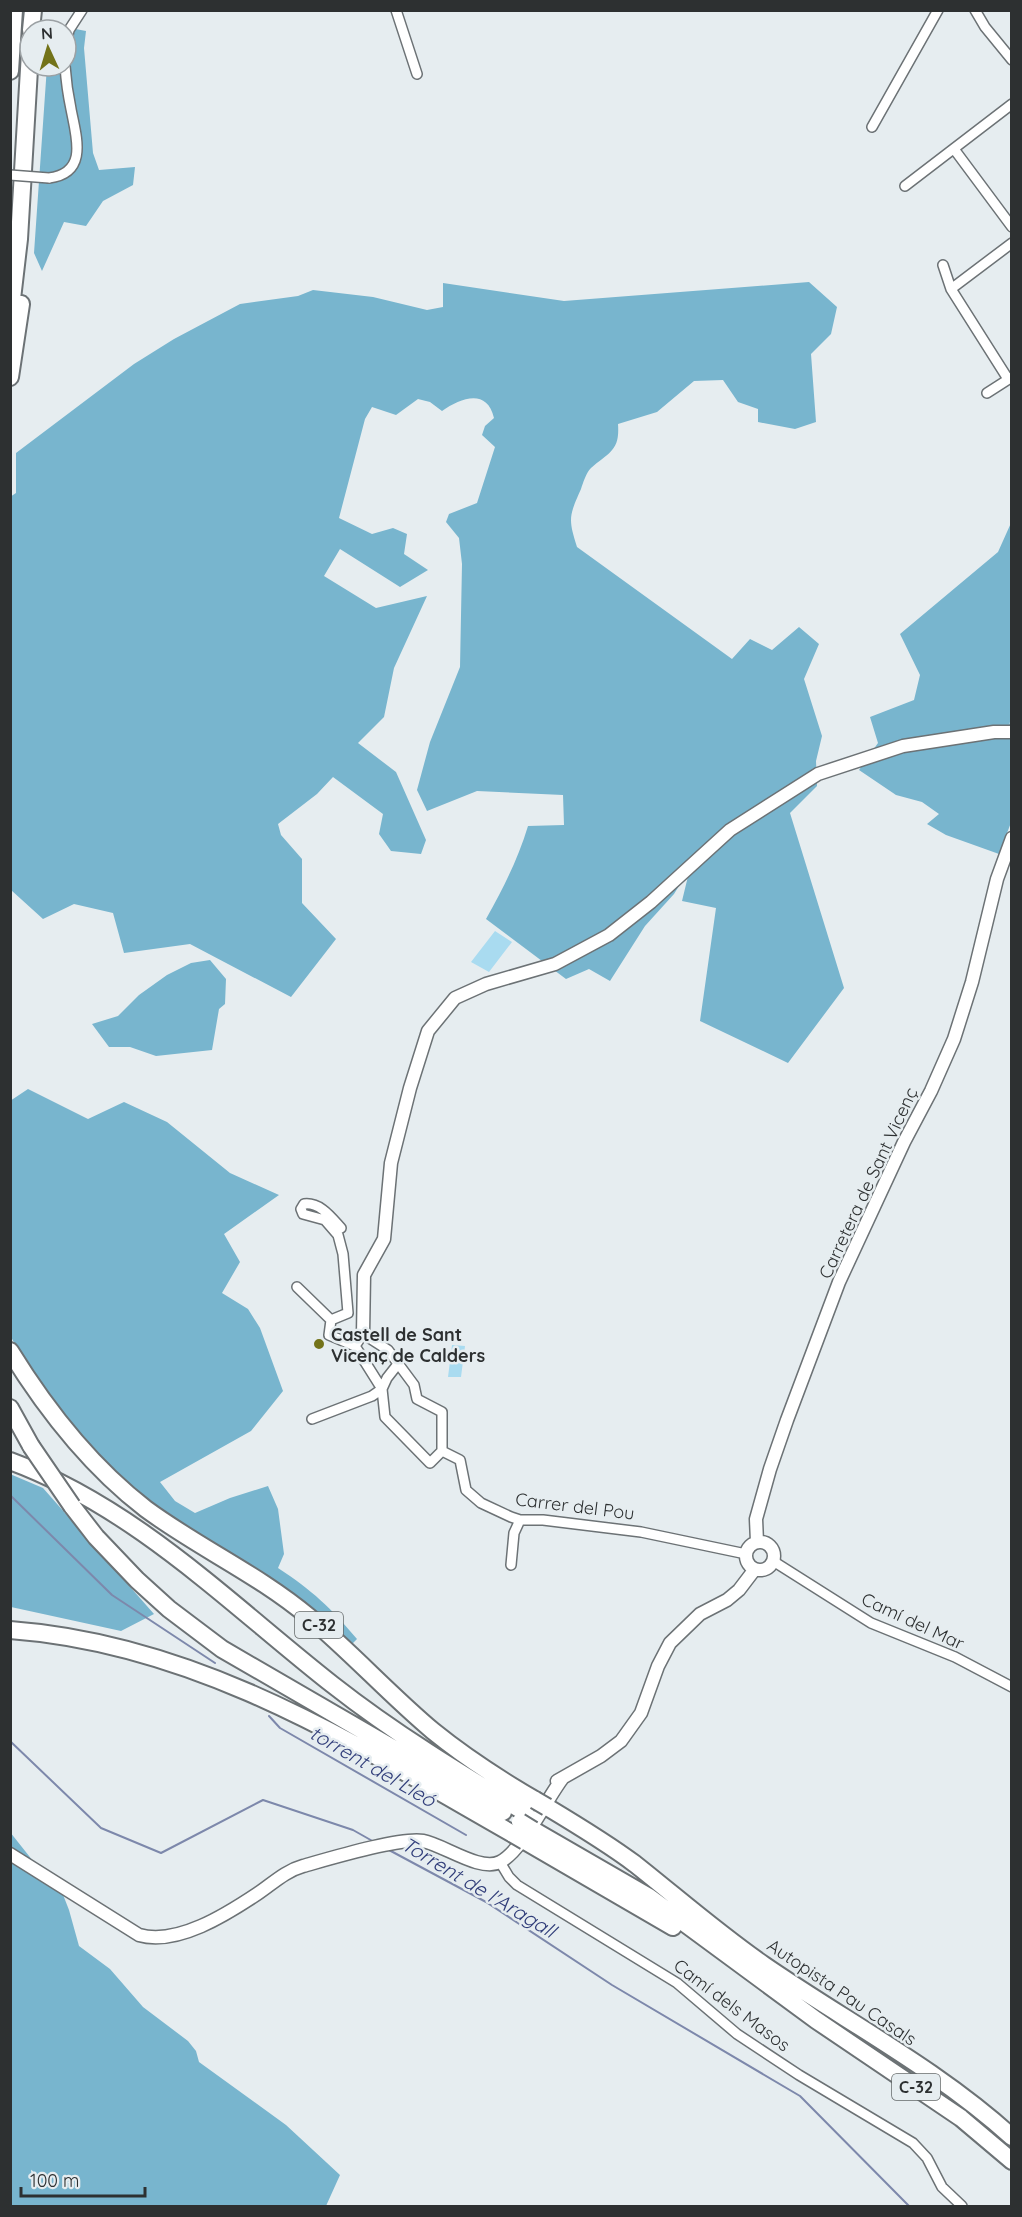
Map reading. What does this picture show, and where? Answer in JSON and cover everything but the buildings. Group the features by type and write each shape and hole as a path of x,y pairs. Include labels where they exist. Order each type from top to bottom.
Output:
{"highway":[{"path":"10,71 14,10"},
{"path":"10,316 22,196 29,78"},
{"path":"10,377 25,262 22,196"},
{"name":"C-32","path":"10,1351 33,1388 60,1424 94,1462 125,1491 169,1525 288,1600 328,1633 431,1730 478,1766 530,1821"},
{"name":"C-32","path":"10,1408 31,1446 96,1537 137,1580 169,1609 222,1649 530,1821"},
{"name":"C-32","path":"10,1461 63,1484 99,1503 125,1521 168,1552 335,1686 421,1748 530,1821"},
{"name":"C-32","path":"10,1630 72,1636 174,1662 235,1685 348,1740 530,1821"},
{"name":"Autopista Pau Casals","path":"530,1821 632,1874 651,1879 761,1963 824,2007 951,2087 1011,2137"},
{"name":"Autopista Pau Casals","path":"530,1821 648,1897 744,1968 961,2118 1011,2161"}],"street":[{"path":"396,10 417,74"},
{"path":"872,127 938,10"},
{"path":"975,10 985,27 1011,60"},
{"path":"10,175 49,178 60,176 68,171 77,155 77,138 67,78"},
{"path":"905,186 1011,104"},
{"path":"954,149 1011,227"},
{"path":"951,289 1011,243"},
{"path":"943,265 951,289 1010,378 987,393"},
{"path":"355,1346 363,1334 364,1275 384,1239 391,1163 410,1088 428,1031 455,999 486,984 555,964 609,935 651,902 730,830 818,774 903,746 994,732 1011,732"},
{"name":"Carretera de Sant Vicenç","path":"757,1542 756,1519 764,1487 839,1282 904,1142 932,1091 954,1039 972,982 997,879 1011,838"},
{"path":"331,1320 348,1313 343,1254 334,1230 325,1220 303,1214 301,1209 304,1204 310,1203 323,1209 341,1228"},
{"path":"297,1287 331,1320"},
{"path":"331,1320 329,1335 355,1346 382,1389 385,1417 430,1463 442,1451 442,1412 417,1399 414,1385 388,1350 363,1334"},
{"path":"312,1419 372,1396 382,1389 398,1364"},
{"name":"Carrer del Pou","path":"442,1451 460,1460 466,1490 481,1503 520,1520 641,1532 746,1554"},
{"path":"511,1565 514,1533 520,1520"},
{"path":"757,1542 767,1544 773,1551 773,1561 768,1568 754,1569 747,1563 746,1554 750,1546 757,1542"},
{"name":"Camí del Mar","path":"773,1561 871,1623 955,1657 1011,1687"},
{"path":"10,1854 105,1915 140,1935 153,1937 175,1934 207,1923 232,1910 293,1869 397,1842 416,1840 477,1862 490,1864 501,1861 541,1794 602,1756 628,1732 641,1712 658,1666 670,1643 700,1614 727,1600 739,1590 754,1569"},
{"name":"Camí dels Masos","path":"501,1861 509,1877 517,1885 677,1983 737,2034 817,2086 913,2143 927,2158 942,2187 962,2206"}],"shaded area":[{"path":"78,29 86,31 84,48 93,153 99,170 135,167 133,185 103,201 86,226 64,222 42,271 34,253 46,78 78,78"},
{"path":"809,282 837,307 831,334 811,354 816,422 795,429 758,422 758,409 738,402 723,380 694,381 657,412 618,424 615,446 591,468 571,518 577,547 732,659 750,639 772,650 799,627 819,644 804,679 822,736 816,761 817,786 790,813 844,988 788,1063 700,1021 716,908 682,901 690,868 674,894 645,926 610,981 589,969 566,979 486,919 510,874 528,826 564,825 563,795 477,791 427,811 417,790 430,742 460,667 462,564 459,538 446,522 449,514 477,503 495,447 482,435 485,426 494,418 486,402 479,399 472,398 457,402 442,411 430,402 418,399 396,415 372,407 365,419 339,518 372,534 393,528 407,534 404,554 428,570 400,587 340,549 324,576 376,608 427,596 394,668 384,717 358,743 396,772 426,840 421,854 391,851 379,834 383,814 333,777 317,794 278,824 281,835 302,859 302,903 336,939 291,997 190,944 124,953 113,913 74,904 43,919 11,890 10,497 16,493 16,453 134,364 174,339 240,304 298,296 313,290 373,297 427,310 443,307 443,283 564,301"},
{"path":"1011,523 1012,722 1009,723 1012,725 1012,820 999,854 946,835 927,824 939,814 922,802 896,795 859,770 878,743 870,717 914,700 920,675 900,634 998,552"},
{"path":"495,931 512,942 489,972 471,962"},
{"path":"210,960 226,979 225,1004 219,1009 212,1050 156,1056 130,1047 109,1047 92,1024 118,1016 139,995 167,975 191,963"},
{"path":"28,1089 88,1119 124,1102 167,1122 230,1173 279,1195 224,1234 240,1262 222,1293 248,1309 260,1328 283,1391 251,1431 160,1482 175,1501 195,1513 230,1498 268,1486 278,1509 284,1554 278,1568 311,1592 338,1618 357,1639 351,1645 301,1600 159,1511 85,1442 32,1375 11,1337 10,1101"},
{"path":"452,1345 465,1346 461,1377 448,1377"},
{"path":"10,1474 43,1488 154,1614 121,1631 11,1607"},
{"path":"10,1832 33,1861 60,1887 79,1946 110,1969 143,2007 188,2041 196,2051 199,2062 286,2125 340,2175 326,2206 11,2206"}],"waterway":[{"name":"torrent del Lleó","path":"10,1495 112,1595 215,1663"},
{"name":"torrent del Lleó","path":"269,1716 280,1728 466,1835"},
{"name":"Torrent de l'Aragall","path":"10,1741 101,1828 161,1853 263,1800 353,1830 376,1843"},
{"name":"Torrent de l'Aragall","path":"389,1850 486,1902 612,1985 800,2096 909,2206"}],"place":[{"name":"Castell de Sant Vicenç de Calders","path":"319,1344"}]}
